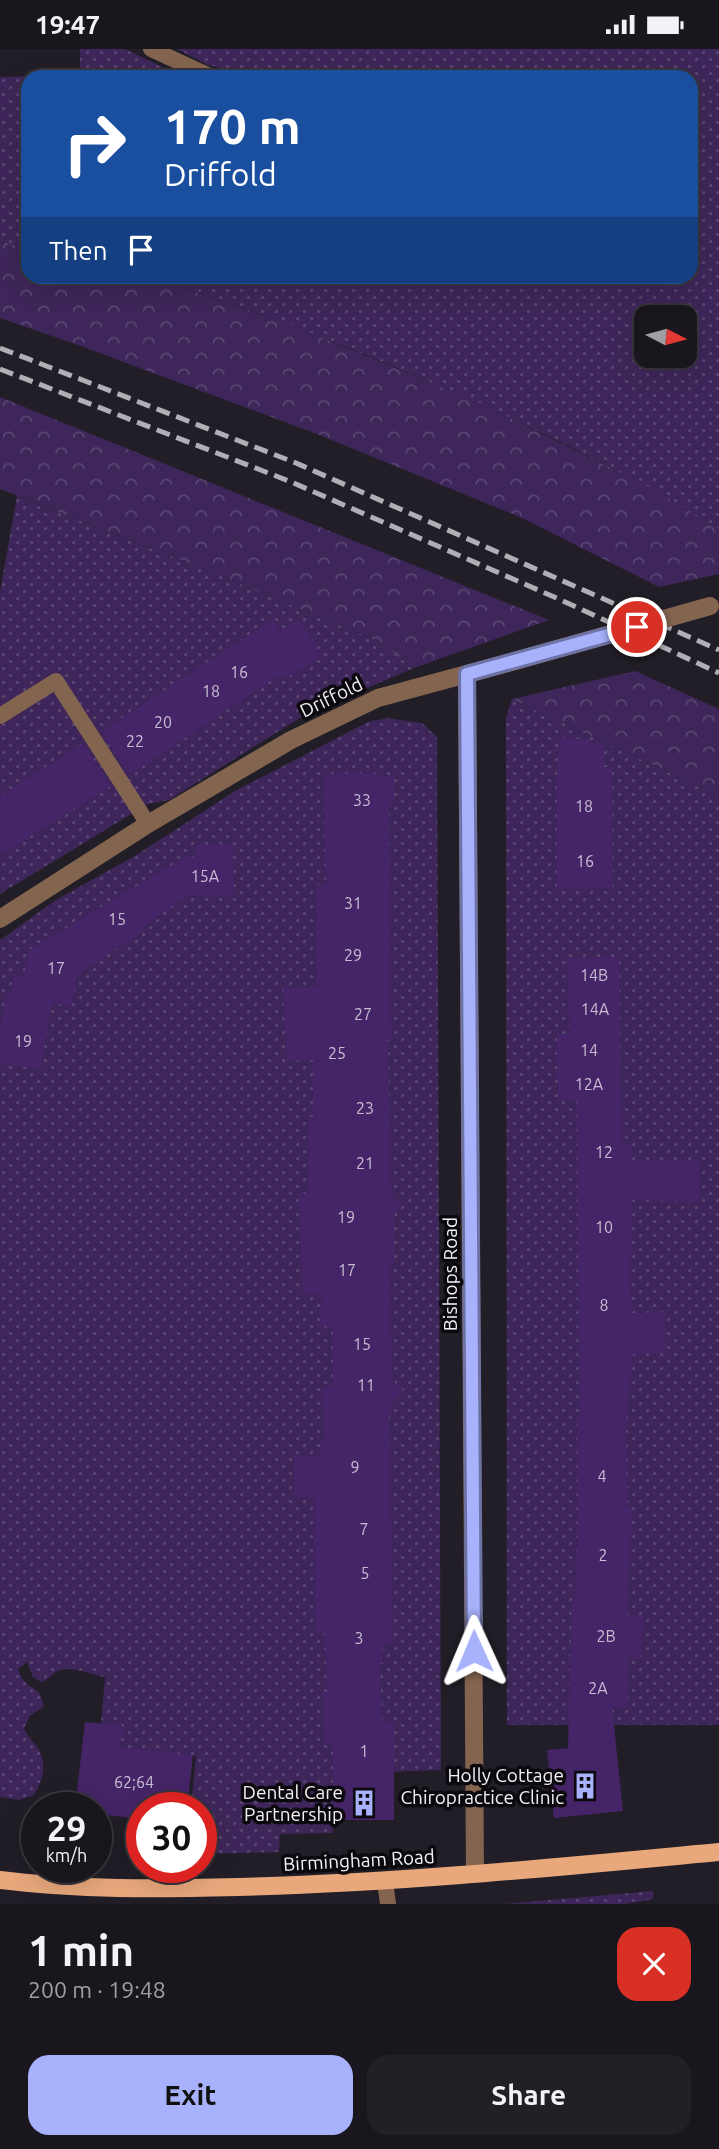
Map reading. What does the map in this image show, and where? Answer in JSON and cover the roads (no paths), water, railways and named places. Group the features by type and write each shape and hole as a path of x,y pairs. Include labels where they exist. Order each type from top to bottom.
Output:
{"main road":[{"name":"Birmingham Road","path":"0,1880 54,1887 154,1889 385,1881 719,1852"}],"street":[{"name":"Driffold","path":"0,919 148,824 291,740 378,698 715,605"},
{"name":"Bishops Road","path":"467,674 475,1874"}],"lane":[{"path":"151,49 197,70"},
{"path":"0,716 56,681 148,824"},
{"path":"385,1881 388,1904"}],"railway":[{"path":"0,348 296,463 719,650"},
{"path":"0,369 289,481 561,600 719,673"}],"place":[{"name":"Holly Cottage Chiropractice Clinic","path":"585,1786"},
{"name":"Dental Care Partnership","path":"364,1803"}]}
